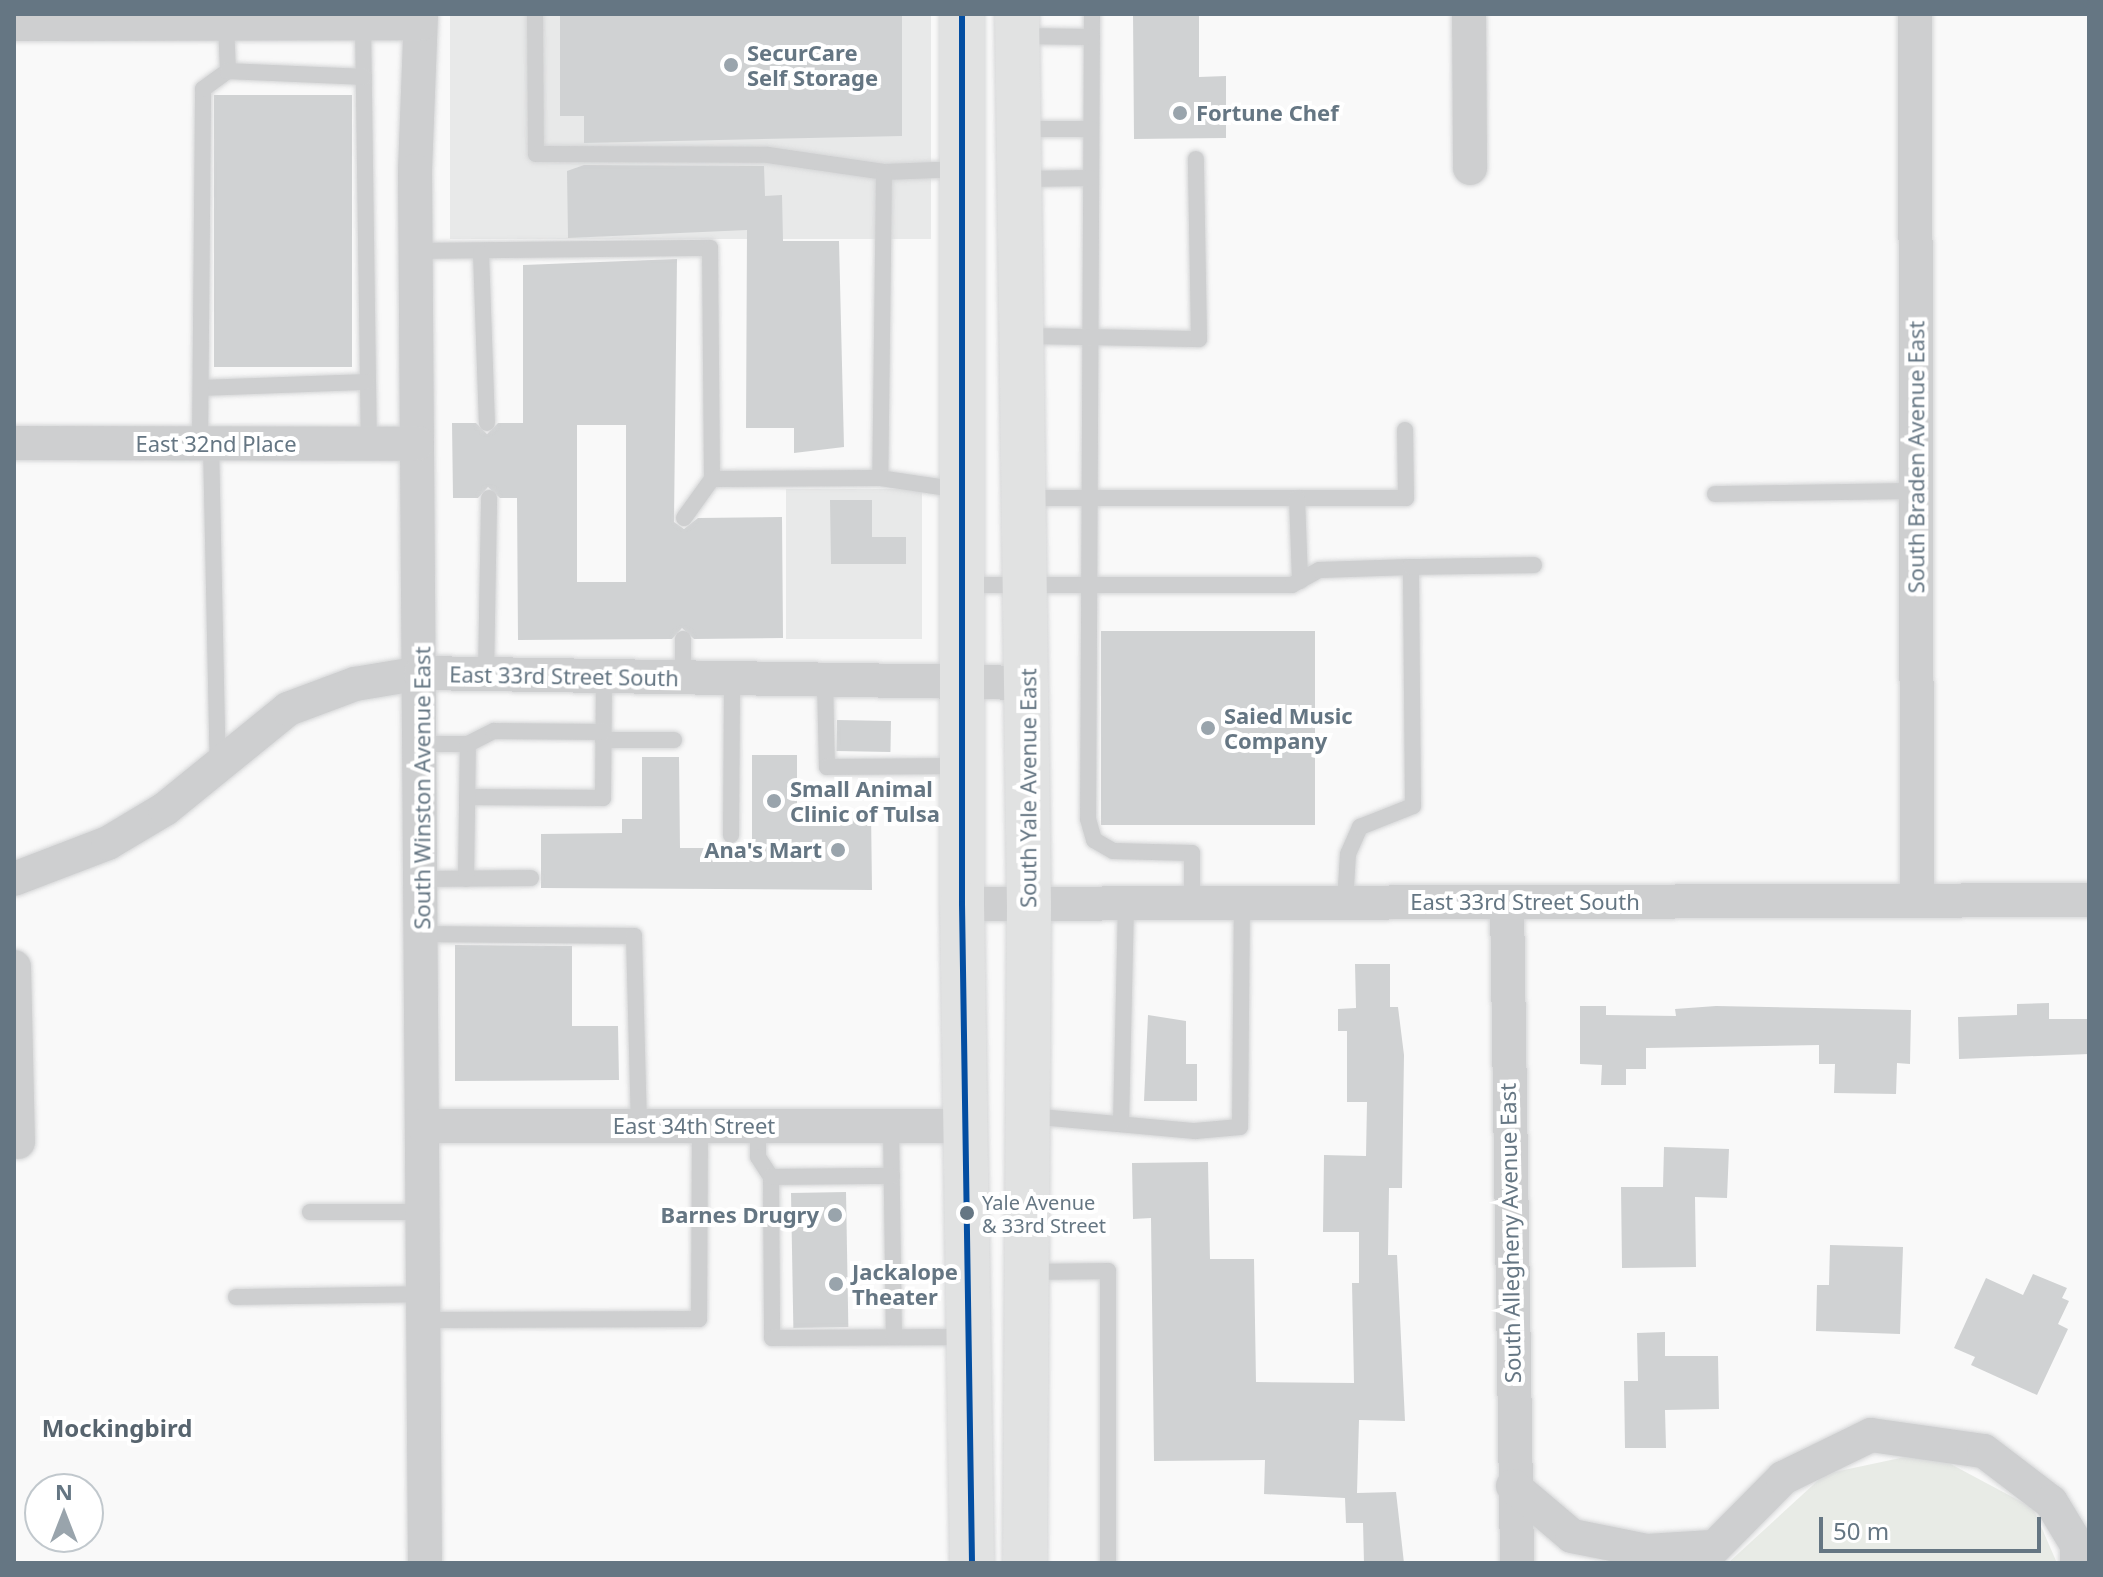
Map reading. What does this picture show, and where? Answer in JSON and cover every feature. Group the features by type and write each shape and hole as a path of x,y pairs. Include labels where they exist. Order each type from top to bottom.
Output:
{"main road":[{"path":"962,14 961,766 972,1563"},
{"name":"South Yale Avenue East","path":"1017,25 1028,683 1025,1563"},
{"path":"965,1126 1027,1189"}],"street":[{"path":"1469,14 1470,168"},
{"name":"South Braden Avenue East","path":"1915,14 1917,899"},
{"path":"14,24 363,23 420,18"},
{"name":"South Winston Avenue East","path":"420,18 416,251 423,1126 428,1307 425,1563"},
{"name":"East 32nd Place","path":"14,443 417,444"},
{"name":"East 33rd Street South","path":"14,879 108,843 218,766 288,709 355,684 421,673 1028,683"},
{"name":"East 33rd Street South","path":"962,904 2089,900"},
{"name":"South Allegheny Avenue East","path":"1507,902 1513,1486 1517,1563"},
{"path":"14,967 18,1142"},
{"name":"East 34th Street","path":"423,1126 965,1126"},
{"path":"1513,1486 1572,1536 1647,1551 1705,1555 1783,1478 1871,1435 1984,1451 2051,1502 2077,1545 2077,1563"}],"lane":[{"path":"535,14 536,154 768,155 884,172 964,169"},
{"path":"1092,14 1089,337 1092,585 1088,819 1094,840 1113,851 1192,853 1192,904"},
{"path":"363,23 369,444"},
{"path":"226,24 228,71"},
{"path":"1017,25 1092,37"},
{"path":"218,766 201,388 203,89 228,71 364,77"},
{"path":"1018,129 1091,129"},
{"path":"1022,336 1199,339 1196,159"},
{"path":"880,478 884,172"},
{"path":"1019,179 1090,178"},
{"path":"416,251 481,253 710,248 712,479 684,518"},
{"path":"481,253 487,423"},
{"path":"201,388 367,382"},
{"path":"1025,498 1406,498 1405,430"},
{"path":"712,479 880,478 962,491"},
{"path":"1715,494 1916,491"},
{"path":"486,675 489,498"},
{"path":"1297,498 1300,581"},
{"path":"961,585 1300,581 1319,570 1534,565"},
{"path":"1345,903 1348,854 1360,827 1413,806 1411,567"},
{"path":"683,639 683,678"},
{"path":"467,797 603,798 604,677"},
{"path":"731,835 732,679"},
{"path":"825,681 827,767 961,766"},
{"path":"422,744 468,744 494,731 674,740"},
{"path":"466,879 468,744"},
{"path":"422,879 531,878"},
{"path":"1027,1116 1121,1124 1240,1127 1242,903"},
{"path":"1121,1124 1126,904"},
{"path":"423,934 634,936 639,1126"},
{"path":"758,1125 758,1157 771,1177 772,1338 968,1337"},
{"path":"236,1297 699,1319 700,1126"},
{"path":"891,1126 894,1337"},
{"path":"771,1177 892,1176"},
{"path":"310,1212 425,1212"},
{"path":"1027,1272 1108,1271 1108,1563"}],"shaded area":[{"path":"450,14 931,14 931,239 450,239"},
{"path":"786,489 922,489 922,639 786,639"},
{"path":"1905,1457 1945,1461 2033,1508 2057,1563 1728,1563 1825,1474"}],"building":[{"name":"SecurCare Self Storage","path":"560,14 902,14 902,136 584,143 584,116 560,116"},
{"path":"1133,14 1199,14 1199,77 1226,76 1226,138 1134,139"},
{"path":"214,95 352,95 352,367 214,367"},
{"path":"584,165 764,166 765,196 782,195 783,241 839,241 844,447 794,453 794,428 746,428 747,230 568,238 567,171"},
{"path":"677,259 674,522 684,529 698,518 782,517 783,638 694,639 682,628 672,639 518,640 517,498 500,498 488,487 478,498 453,498 452,423 476,423 487,434 498,423 523,423 523,265","holes":["577,425 626,425 626,582 577,582"]},
{"path":"830,500 872,500 872,537 906,537 906,564 831,564"},
{"name":"Saied Music Company","path":"1101,631 1315,631 1315,825 1101,825"},
{"path":"837,720 891,721 890,752 836,751"},
{"path":"752,755 797,755 797,811 871,811 872,890 541,888 541,834 622,833 622,819 642,819 642,757 679,757 680,848 752,848"},
{"path":"455,945 572,946 572,1026 618,1026 619,1080 455,1081"},
{"path":"1355,964 1390,964 1390,1007 1398,1007 1404,1055 1402,1188 1389,1188 1388,1255 1397,1255 1405,1421 1359,1420 1357,1493 1396,1492 1404,1563 1364,1563 1363,1523 1346,1523 1345,1498 1264,1494 1265,1460 1154,1461 1151,1218 1133,1219 1132,1163 1208,1162 1210,1259 1254,1259 1256,1382 1354,1383 1352,1283 1359,1283 1359,1232 1323,1232 1324,1155 1366,1156 1367,1102 1347,1102 1347,1031 1338,1031 1338,1009 1356,1008"},
{"path":"2049,1003 2049,1019 2089,1019 2089,1054 1959,1059 1958,1017 2017,1015 2017,1004"},
{"path":"1580,1006 1606,1006 1606,1015 1676,1016 1675,1009 1716,1006 1911,1010 1910,1064 1897,1063 1896,1094 1834,1093 1835,1064 1819,1064 1819,1045 1646,1048 1646,1069 1626,1069 1626,1085 1601,1085 1602,1065 1580,1064"},
{"path":"1148,1015 1186,1021 1186,1064 1197,1064 1197,1101 1144,1101"},
{"path":"1664,1147 1729,1149 1727,1198 1695,1197 1696,1267 1622,1268 1621,1187 1663,1187"},
{"path":"846,1192 848,1327 793,1328 791,1193"},
{"path":"1830,1245 1903,1247 1900,1334 1816,1331 1817,1285 1829,1285"},
{"path":"2033,1274 2067,1288 2062,1298 2069,1301 2058,1324 2068,1329 2037,1395 1971,1365 1975,1357 1954,1348 1986,1278 2023,1295"},
{"path":"1665,1332 1665,1356 1718,1356 1719,1409 1665,1410 1666,1448 1625,1448 1624,1381 1638,1381 1637,1333"}],"transit line":[{"path":"962,14 962,904 972,1563"}],"place":[{"name":"SecurCare Self Storage","path":"731,65"},
{"name":"Fortune Chef","path":"1180,113"},
{"name":"Saied Music Company","path":"1208,728"},
{"name":"Small Animal Clinic of Tulsa","path":"774,801"},
{"name":"Ana's Mart","path":"838,850"},
{"name":"Yale Avenue & 33rd Street","path":"967,1213"},
{"name":"Barnes Drugry","path":"835,1215"},
{"name":"Jackalope Theater","path":"836,1284"}],"district":[{"name":"Mockingbird","path":"117,1428"}]}
